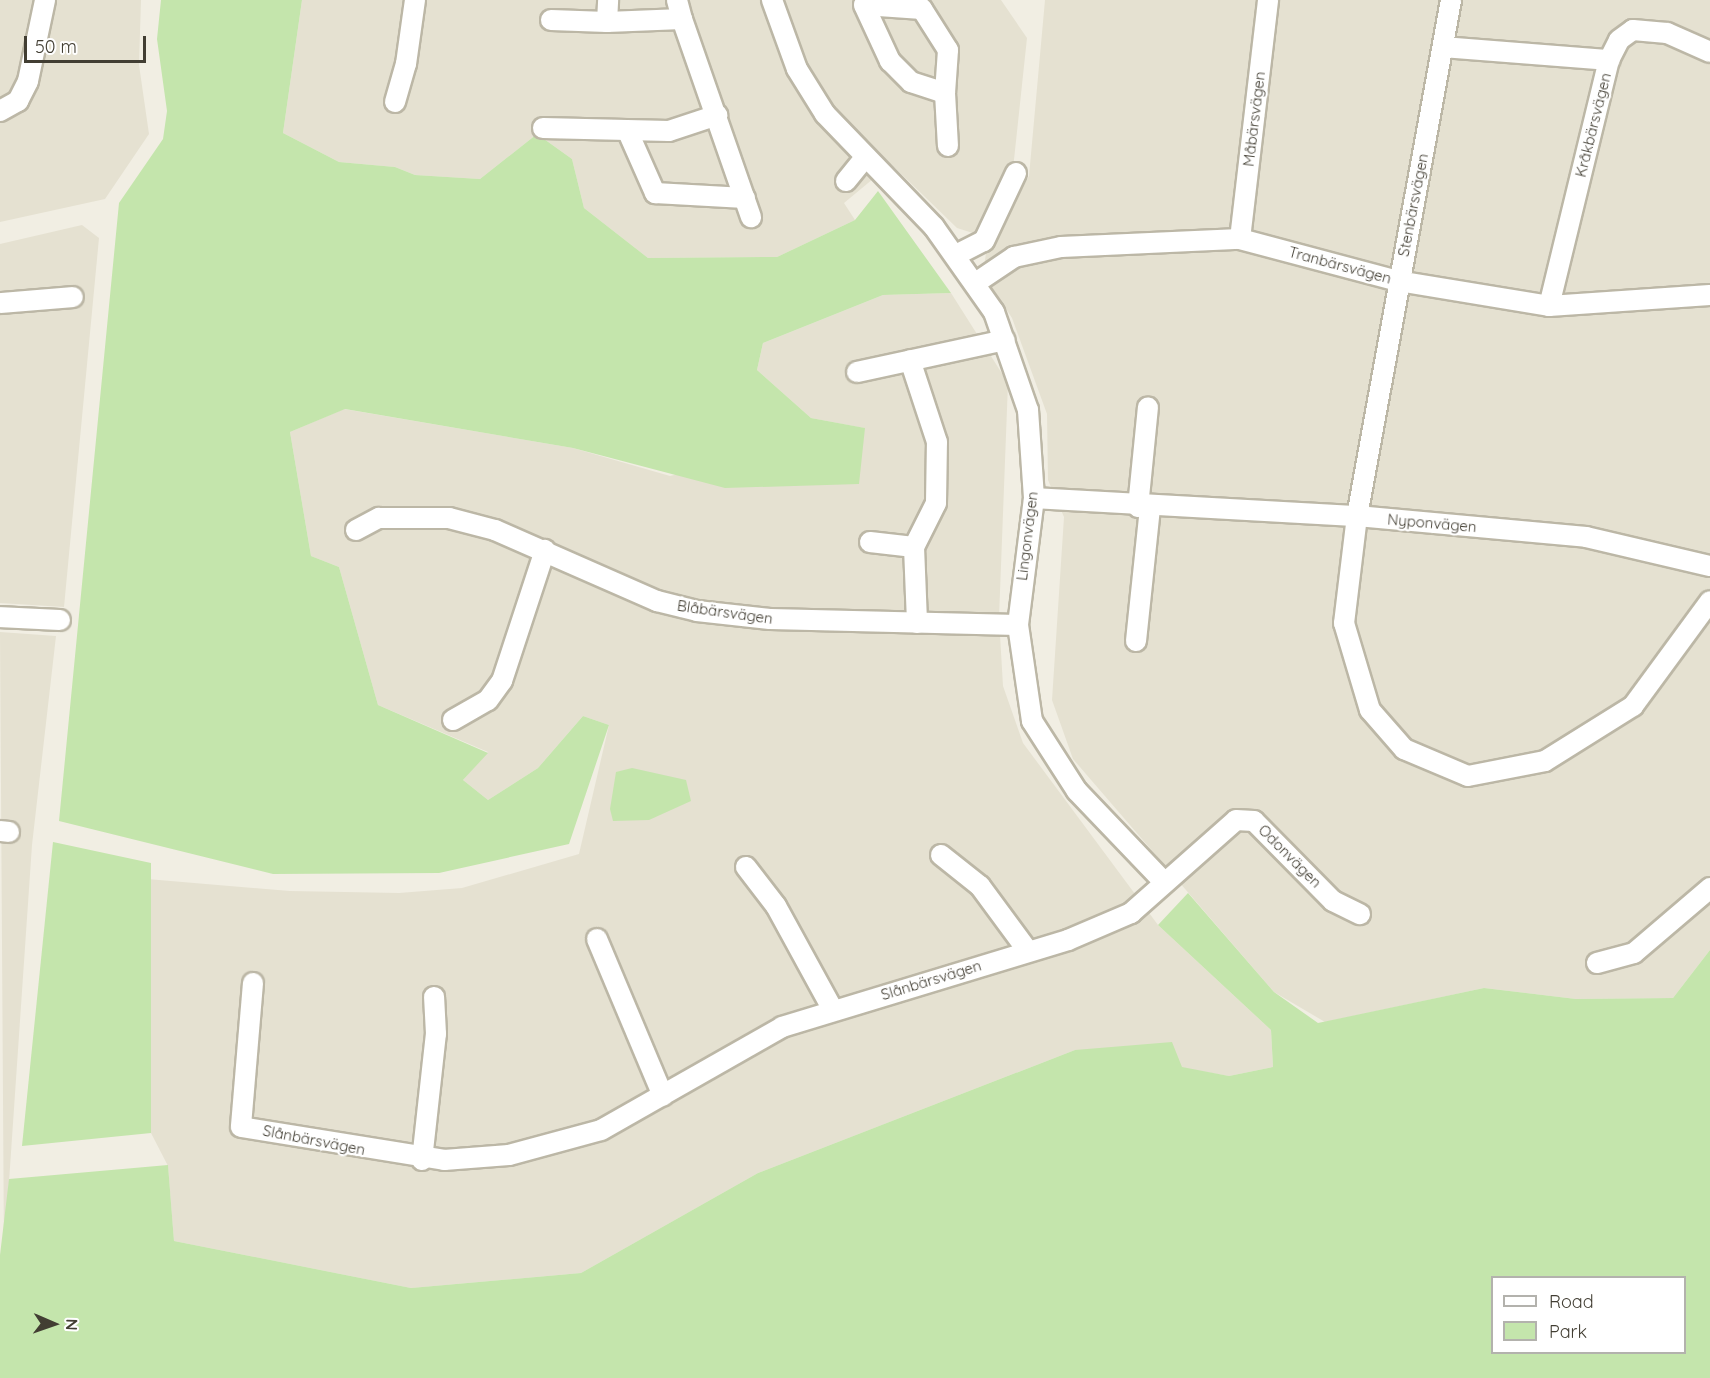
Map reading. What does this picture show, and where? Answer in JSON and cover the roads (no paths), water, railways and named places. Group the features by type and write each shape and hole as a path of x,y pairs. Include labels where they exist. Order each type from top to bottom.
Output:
{"street":[{"path":"0,111 18,101 28,81 45,0"},
{"path":"394,102 406,64 415,0"},
{"path":"607,22 608,0"},
{"path":"677,0 750,218"},
{"name":"Lingonvägen","path":"772,0 797,69 825,114 864,159 956,255 977,282 1005,340 1028,410 1034,498 1018,625 1021,678 1041,739 1077,791 1163,881"},
{"name":"Måbärsvägen","path":"1240,239 1268,0"},
{"name":"Stenbärsvägen","path":"1452,0 1398,281 1357,516 1344,623 1370,710 1404,749 1468,776 1545,761 1633,706 1710,601"},
{"path":"945,93 911,82 890,60 864,5 922,9 948,50 945,93 948,146"},
{"path":"551,20 607,22 682,19"},
{"name":"Kråkbärsvägen","path":"1549,306 1609,60 1619,40 1633,30 1666,33 1710,52"},
{"path":"1443,47 1609,60"},
{"path":"543,128 628,132 669,131 717,115"},
{"path":"628,132 655,193 745,198"},
{"path":"846,181 864,159"},
{"path":"956,255 984,241 1016,173"},
{"name":"Tranbärsvägen","path":"977,282 1014,257 1061,247 1240,239 1398,281 1549,306 1710,295"},
{"path":"0,303 73,297"},
{"path":"856,372 1005,340"},
{"path":"910,360 930,407 940,463 930,523 914,547 917,622"},
{"path":"1136,641 1148,407"},
{"name":"Nyponvägen","path":"1034,498 1144,507 1357,516 1586,537 1710,566"},
{"name":"Blåbärsvägen","path":"356,530 379,518 449,518 545,550 657,601 697,611 1018,625"},
{"path":"870,542 914,547"},
{"path":"453,720 488,700 502,681 545,550"},
{"path":"0,617 60,620"},
{"name":"Odonvägen","path":"1163,881 1236,820 1254,821 1334,901 1360,914"},
{"path":"941,855 980,886 1028,951"},
{"path":"746,867 776,906 833,1010"},
{"name":"Slånbärsvägen","path":"253,983 241,1127 422,1160 547,1147 601,1130 782,1028 833,1010 1028,951 1131,913 1163,881"},
{"path":"1597,963 1634,953 1710,888"},
{"path":"597,939 663,1096"},
{"path":"422,1160 436,1034 434,998"}]}
